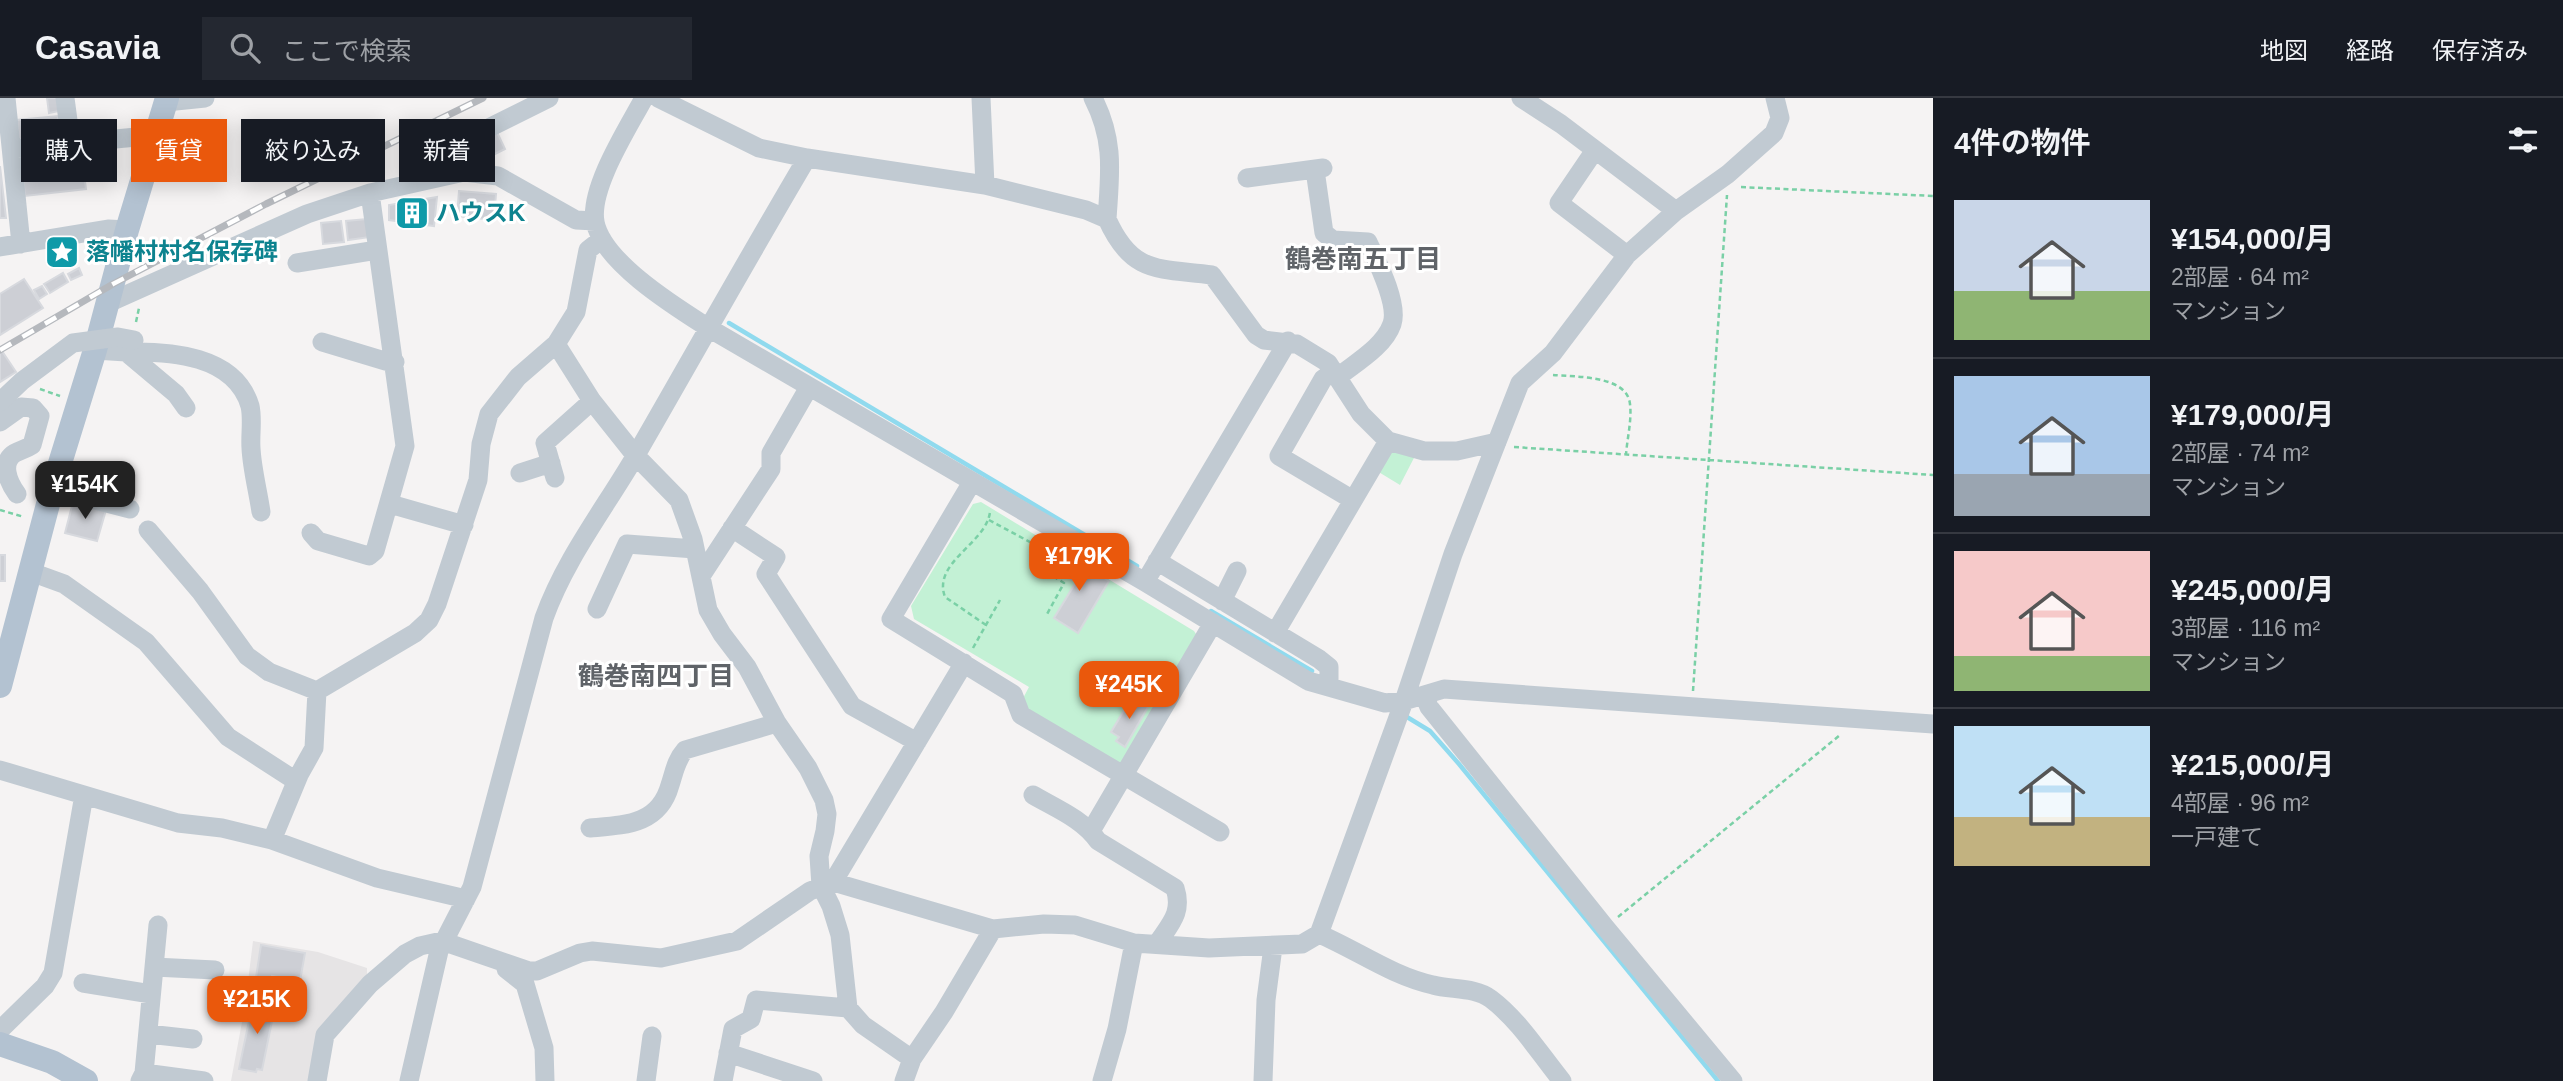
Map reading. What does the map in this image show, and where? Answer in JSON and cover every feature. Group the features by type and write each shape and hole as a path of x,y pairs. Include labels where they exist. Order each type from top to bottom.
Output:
{"main road":[{"path":"162,119 167,100"},
{"path":"0,687 8,628 31,572 50,496 142,182"},
{"path":"0,1044 52,1062 86,1081"}],"street":[{"path":"6,98 21,244"},
{"path":"65,98 68,119"},
{"path":"167,100 205,98"},
{"path":"409,184 410,169 414,165 550,98"},
{"path":"317,691 415,633 429,621 478,480 481,443 489,414 519,377 556,344 576,312 588,250 598,230 596,202 603,179 613,154 644,98"},
{"path":"658,98 759,148 807,158 985,185 1086,210 1107,219"},
{"path":"981,98 985,185"},
{"path":"1093,98 1103,118 1111,156 1107,219 1115,237 1129,254 1143,265 1212,275 1256,335 1264,340 1297,344 1328,363 1361,414 1388,441 1424,451 1457,451 1497,442"},
{"path":"1521,98 1676,211"},
{"path":"827,884 993,929 1044,923 1075,925 1134,943 1209,948 1302,944 1319,934 1404,701 1453,554 1520,383 1553,353 1627,255 1676,211 1728,180 1774,133 1780,118 1775,98"},
{"path":"12,149 21,148"},
{"path":"1595,150 1559,203 1627,255"},
{"path":"409,1081 442,941 472,887 554,592 807,158"},
{"path":"1247,178 1319,169 1324,233 1333,240 1368,242 1384,276 1393,313 1392,324 1386,335 1336,374 1323,379 1279,456 1353,500"},
{"path":"108,303 307,214 370,193 464,172 498,176 598,230 634,276 660,297 707,327 1145,582 1308,681 1385,703 1404,701 1444,689 1933,724"},
{"path":"311,533 318,541 369,556 375,551 405,446 370,193"},
{"path":"0,247 108,229 127,230"},
{"path":"297,263 377,250"},
{"path":"0,402 22,381 62,357 73,343 118,337 176,394 186,408"},
{"path":"1145,582 1288,341"},
{"path":"322,342 395,362"},
{"path":"556,344 592,401 635,455 680,500 695,549 708,610 747,667 777,723 808,768 824,800 827,814 819,856 841,935 848,1008 863,1025 912,1059"},
{"path":"95,350 130,346 174,353 210,363 227,373 238,384 251,409 251,450 261,512"},
{"path":"701,576 771,470 771,453 809,387"},
{"path":"520,473 553,470 545,443 592,401"},
{"path":"0,422 22,407 38,411 40,416 32,445 2,458 9,490 130,509"},
{"path":"1275,633 1388,441"},
{"path":"972,482 891,620 1013,694 1021,715 1220,832"},
{"path":"390,504 464,525"},
{"path":"732,528 776,557 766,574 852,706 917,742"},
{"path":"148,530 207,587 247,656 269,672 317,691"},
{"path":"597,609 626,544 695,549"},
{"path":"1157,561 1329,667 1329,687"},
{"path":"1222,601 1237,571"},
{"path":"31,572 64,584 146,642 228,737 296,781"},
{"path":"1091,831 1213,623"},
{"path":"317,1081 325,1035 370,984 405,954 421,946 442,941 529,971 537,971 580,953 592,951 661,958 737,941 810,891 827,884 964,663"},
{"path":"272,839 296,781 314,748 317,691"},
{"path":"1424,695 1429,707 1605,927 1733,1081"},
{"path":"590,828 626,825 644,819 658,809 668,794 679,757 685,750 777,723"},
{"path":"0,770 178,823 222,828 272,839 377,878 466,899"},
{"path":"0,1030 45,986 52,973 85,795"},
{"path":"1032,795 1091,831 1098,841 1175,888 1179,902 1177,914 1157,944"},
{"path":"158,925 142,1077 204,1081"},
{"path":"904,1081 912,1059 944,1012 993,929"},
{"path":"1319,934 1400,974 1433,985 1488,997 1503,1010 1562,1081"},
{"path":"1102,1081 1117,1029 1134,943"},
{"path":"1263,1081 1266,1000 1273,947"},
{"path":"492,957 525,984 544,1048 545,1081"},
{"path":"154,967 215,970"},
{"path":"83,983 151,994"},
{"path":"723,1081 733,1029 751,1018 756,1000 848,1008"},
{"path":"148,1034 192,1039"},
{"path":"646,1081 652,1036"},
{"path":"728,1053 813,1081"}],"path":[{"path":"1692,708 1728,180 1933,196"},
{"path":"130,346 139,301"},
{"path":"1533,371 1606,380 1626,392 1630,404 1626,455"},
{"path":"33,386 63,397"},
{"path":"1497,442 1508,447 1933,475"},
{"path":"986,625 945,597 942,589 948,570 979,536 989,520 994,495"},
{"path":"989,520 1054,555 1045,571 1064,583 1046,616"},
{"path":"964,663 1000,600"},
{"path":"1605,927 1859,720"}],"shaded area":[{"path":"253,941 318,952 367,968 367,980 321,1034 313,1081 231,1081 245,1006"}],"green space":[{"path":"1389,450 1416,454 1400,485 1377,471"},
{"path":"981,502 1194,631 1198,637 1123,766 1022,709 1021,702 1029,687 914,619 911,606 973,504"}],"building":[{"path":"47,98 58,98 59,111 49,113"},
{"path":"58,116 58,119 27,119"},
{"path":"17,120 21,120 21,139 19,139"},
{"path":"495,130 505,149 495,154"},
{"path":"0,166 6,218 0,218"},
{"path":"24,182 85,182 86,189 25,196"},
{"path":"459,191 496,194 494,220 457,216"},
{"name":"ハウスK","path":"437,197 434,226 389,220 389,205"},
{"path":"367,219 370,237 348,240 346,221"},
{"path":"341,221 344,242 323,244 321,223"},
{"path":"79,268 82,275 71,280 68,274"},
{"path":"63,273 68,282 50,293 44,284"},
{"path":"24,279 43,308 0,335 0,294"},
{"path":"42,286 47,294 39,299 34,290"},
{"path":"2,351 16,372 0,382 0,352"},
{"path":"73,502 106,510 97,541 65,533"},
{"path":"1064,554 1109,581 1078,633 1054,618 1076,582 1055,570"},
{"path":"0,555 5,555 5,581 0,581"},
{"path":"1132,697 1148,707 1125,747 1116,741 1119,737 1111,732"},
{"path":"261,945 305,953 300,981 272,976 270,986 255,984"},
{"path":"254,997 271,1000 267,1021 272,1021 262,1070 257,1069 256,1072 239,1069"}],"waterway":[{"path":"729,323 1137,566"},
{"path":"1211,611 1312,671"},
{"path":"1407,717 1430,731 1459,764 1718,1081"}],"railway":[{"path":"0,350 113,284 266,204 483,98"}],"place":[{"name":"ハウスK","path":"412,213"},
{"name":"落幡村村名保存碑","path":"62,252"}],"district":[{"name":"鶴巻南五丁目","path":"1363,259"},
{"name":"鶴巻南四丁目","path":"656,676"}]}
